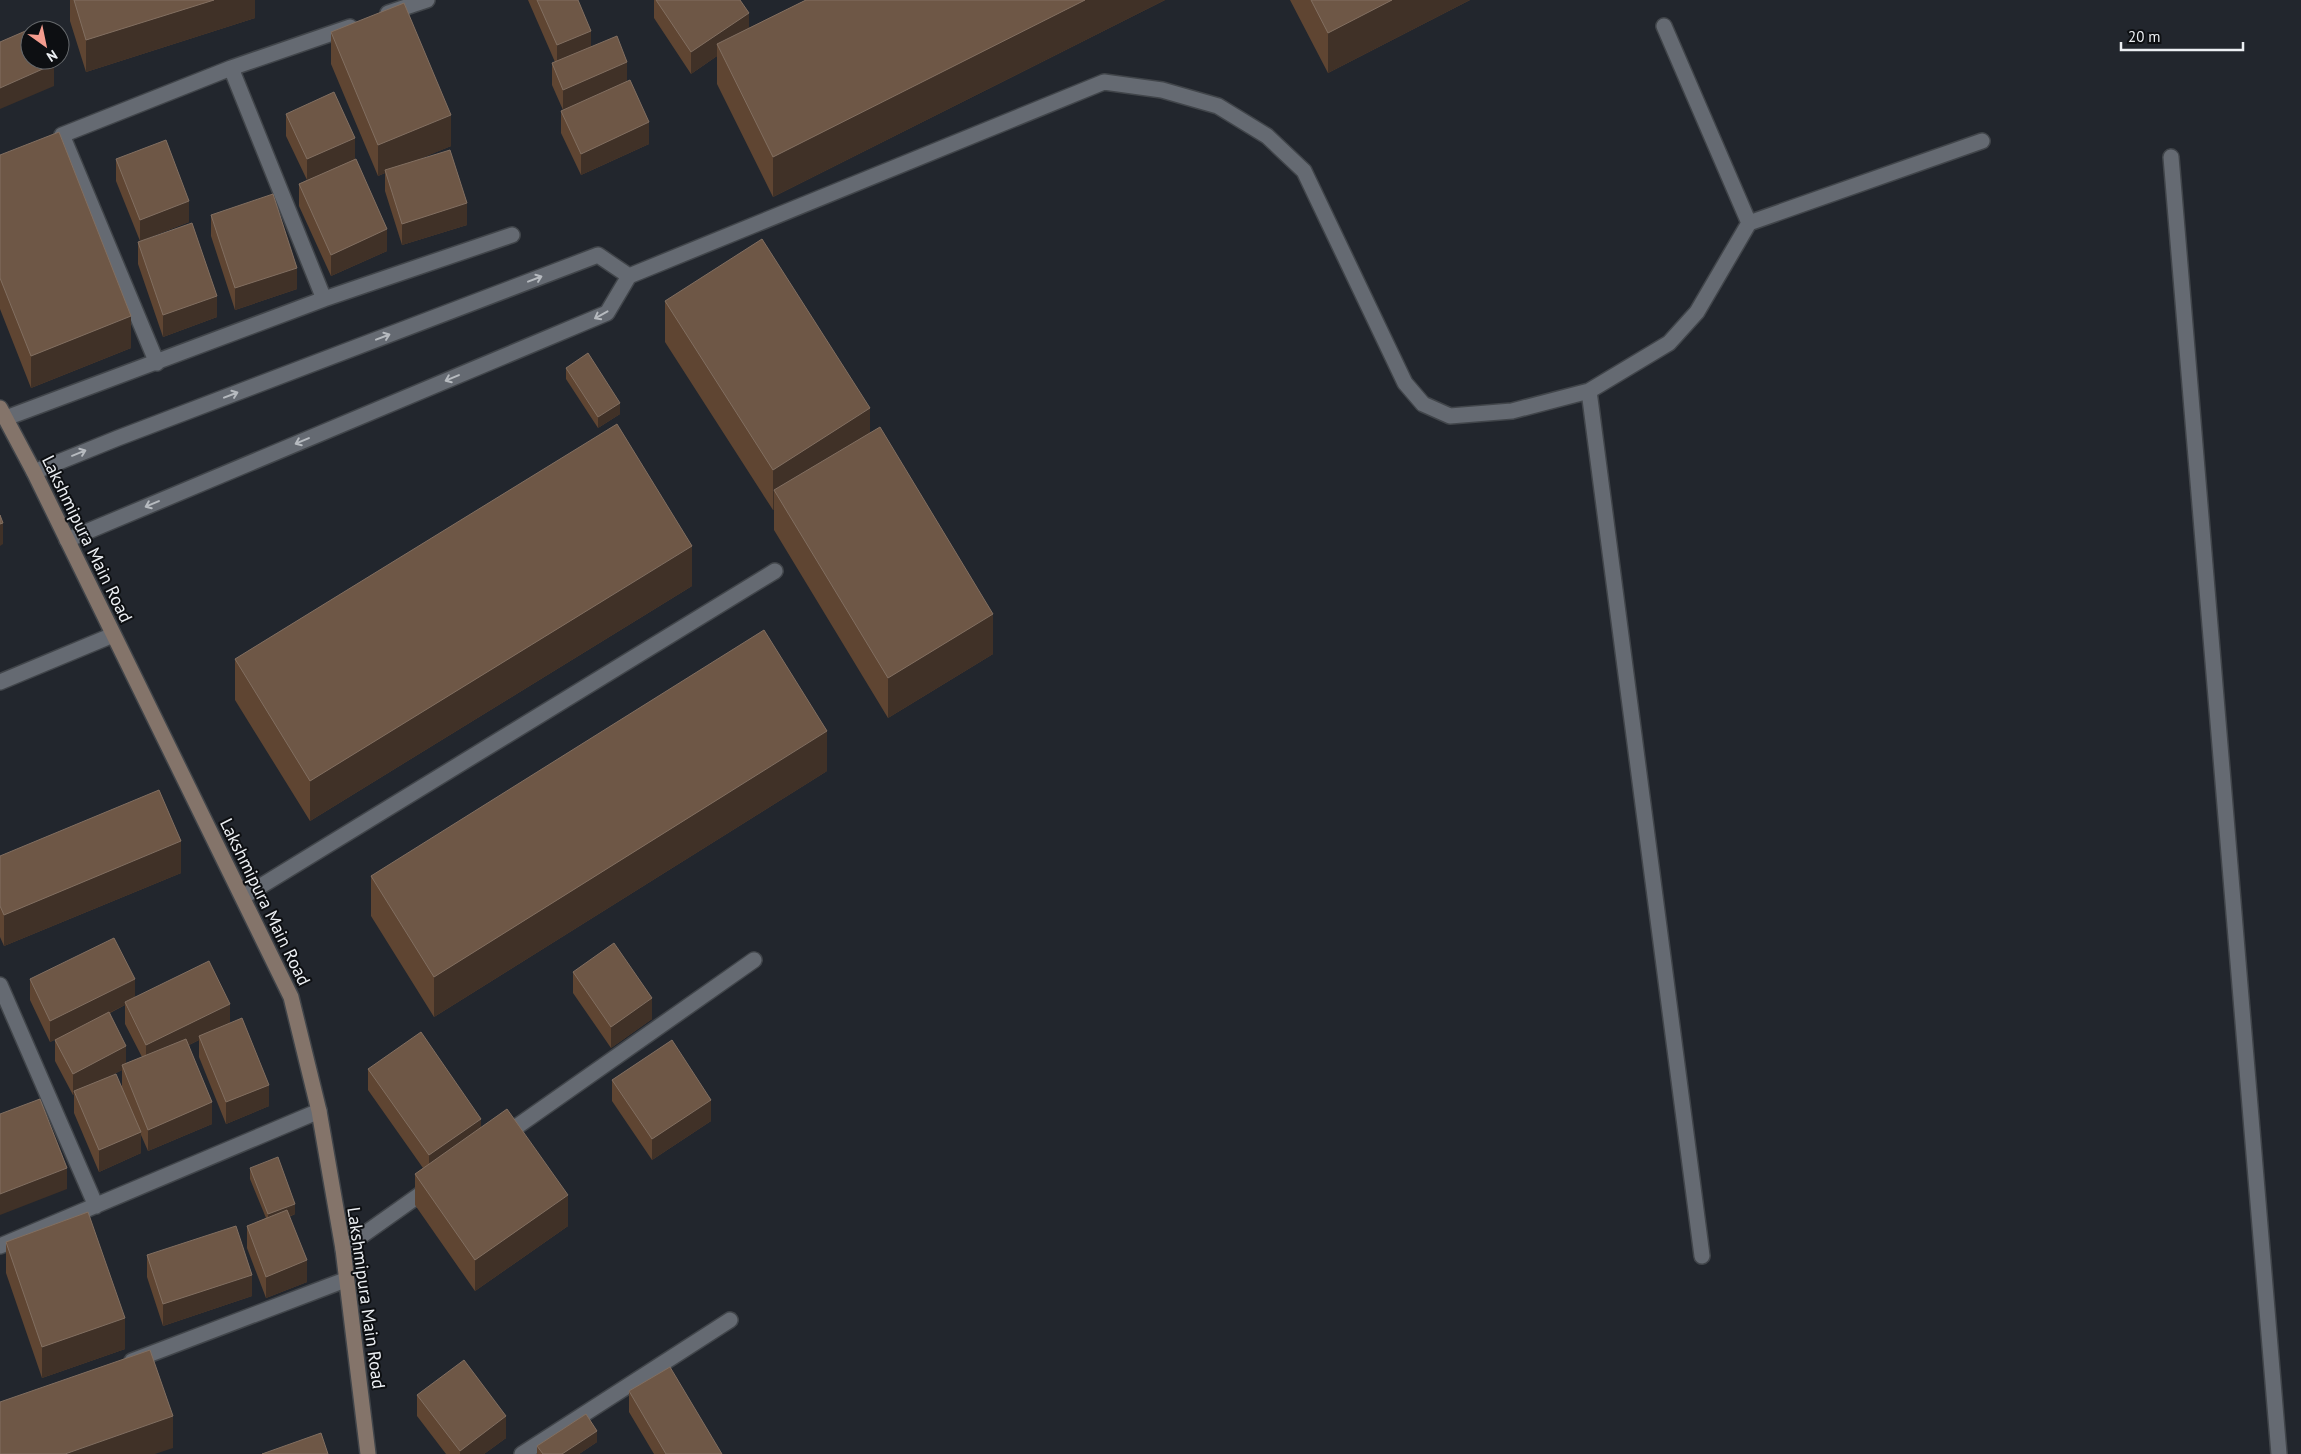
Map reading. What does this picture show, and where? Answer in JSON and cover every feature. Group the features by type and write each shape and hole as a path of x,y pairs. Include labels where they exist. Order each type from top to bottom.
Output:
{"main road":[{"name":"Lakshmipura Main Road","path":"3,413 34,472 291,997 319,1111 343,1249 345,1280 368,1454"}],"street":[{"path":"157,363 62,134 231,68 427,0"},
{"path":"1664,26 1749,223"},
{"path":"231,68 324,299"},
{"path":"67,540 607,313 628,276 1104,82 1162,90 1218,106 1266,136 1304,171 1405,382 1423,404 1450,416 1512,411 1589,391 1669,343 1697,312 1749,223 1982,141"},
{"path":"2171,157 2279,1454"},
{"path":"3,413 157,363 324,299 512,235"},
{"path":"34,472 118,438 598,255 628,276"},
{"path":"1589,391 1702,1256"},
{"path":"243,897 775,571"},
{"path":"0,682 113,635"},
{"path":"488,1147 754,960"},
{"path":"0,985 96,1206"},
{"path":"0,1246 319,1111"},
{"path":"343,1249 448,1175"},
{"path":"121,1365 345,1280"},
{"path":"522,1454 730,1320"}],"building":[{"path":"74,0 214,0 86,40"},
{"path":"537,0 578,0 591,31 557,45"},
{"path":"656,0 740,0 749,13 691,52"},
{"path":"806,0 1085,0 773,157 717,44"},
{"path":"1311,0 1392,0 1328,33"},
{"path":"404,3 451,115 378,145 331,32"},
{"path":"20,33 20,70 40,70 0,88 0,42"},
{"path":"617,36 627,62 563,90 552,63"},
{"path":"630,80 649,122 581,154 561,111"},
{"path":"334,92 355,138 307,159 286,114"},
{"path":"59,132 131,316 31,356 0,278 0,155"},
{"path":"166,140 189,201 140,220 116,159"},
{"path":"450,150 467,203 402,224 385,170"},
{"path":"356,159 387,229 331,255 299,184"},
{"path":"273,194 297,268 235,288 211,215"},
{"path":"192,223 217,296 163,315 138,242"},
{"path":"762,239 870,408 773,470 665,301"},
{"path":"588,353 620,403 598,417 566,368"},
{"path":"617,424 692,546 310,781 235,659"},
{"path":"880,427 993,614 888,678 774,490"},
{"path":"764,630 827,731 434,977 371,876"},
{"path":"159,790 181,841 4,915 0,906 0,856"},
{"path":"114,938 135,979 50,1021 30,979"},
{"path":"614,943 652,998 611,1027 573,972"},
{"path":"209,961 230,1004 146,1045 125,1002"},
{"path":"109,1012 126,1046 73,1074 55,1040"},
{"path":"242,1018 269,1085 226,1102 199,1036"},
{"path":"421,1032 481,1119 429,1155 368,1069"},
{"path":"186,1039 212,1102 148,1130 122,1065"},
{"path":"672,1040 711,1100 652,1139 612,1080"},
{"path":"116,1074 141,1132 99,1150 74,1091"},
{"path":"40,1099 67,1168 0,1194 0,1114"},
{"path":"507,1109 568,1195 475,1260 415,1174"},
{"path":"278,1157 295,1204 268,1214 250,1168"},
{"path":"287,1210 307,1260 266,1277 247,1226"},
{"path":"88,1212 125,1318 42,1347 6,1242"},
{"path":"236,1226 252,1275 163,1304 147,1255"},
{"path":"150,1350 173,1416 65,1454 0,1454 0,1402"},
{"path":"464,1360 506,1416 460,1451 417,1395"},
{"path":"670,1367 722,1454 666,1454 629,1391"},
{"path":"586,1414 597,1431 562,1454 543,1454 537,1446"},
{"path":"321,1433 328,1454 262,1454"}]}
